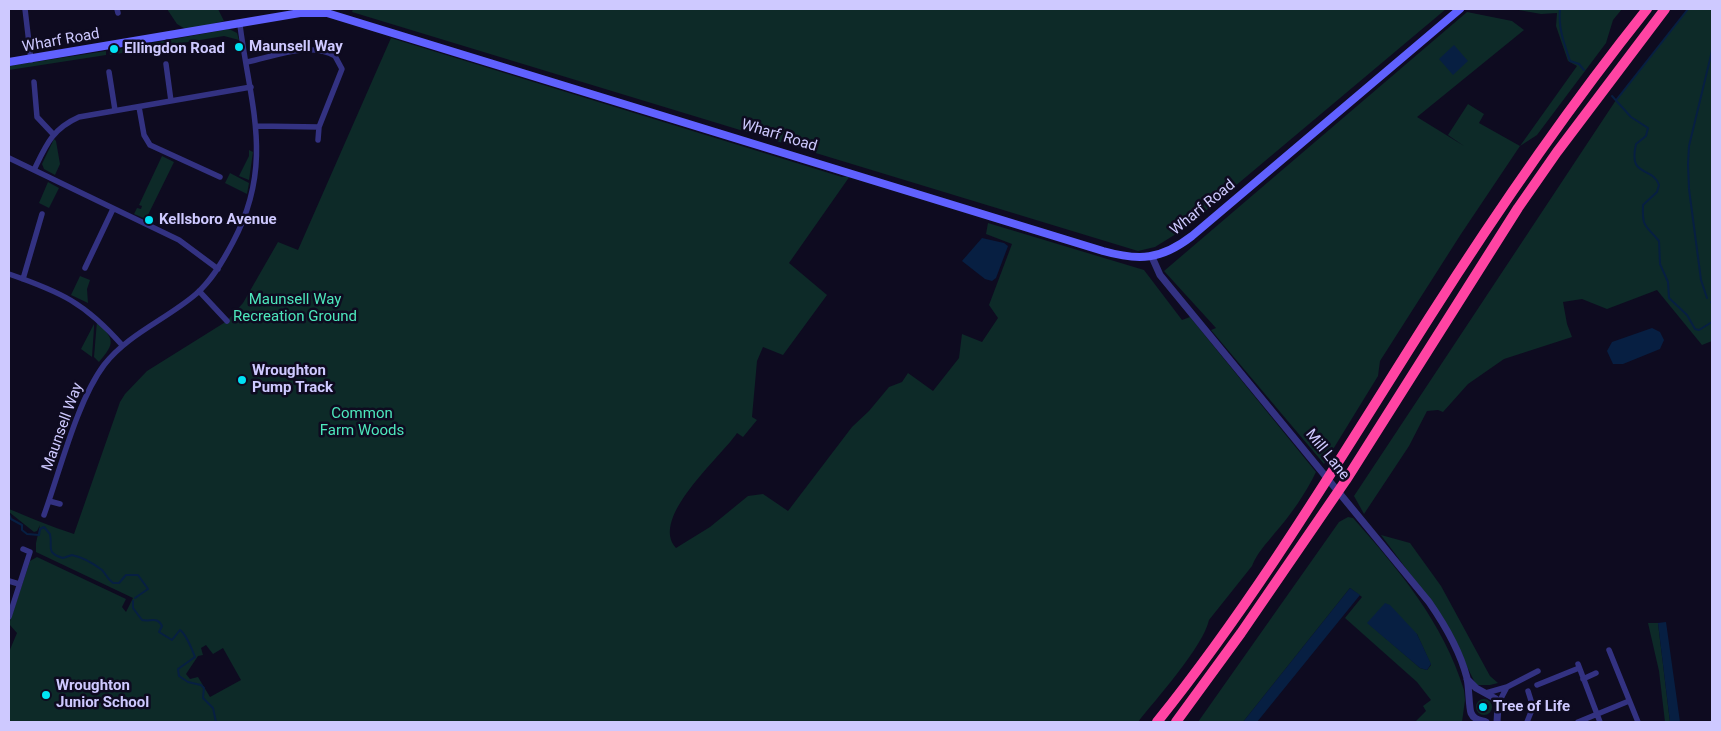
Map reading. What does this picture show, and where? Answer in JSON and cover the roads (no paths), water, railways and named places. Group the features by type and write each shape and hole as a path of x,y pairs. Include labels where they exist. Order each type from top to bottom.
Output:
{"highway":[{"path":"1157,722 1286,542 1470,254 1540,150 1647,9"},
{"path":"1176,722 1242,634 1346,480 1518,208 1557,152 1666,9"}],"main road":[{"name":"Wharf Road","path":"9,62 31,60 306,13 340,16 1103,251 1132,258 1152,257 1178,246 1202,229 1460,9"}],"street":[{"path":"25,9 31,60"},
{"name":"Maunsell Way","path":"44,515 90,386 122,345 171,314 199,291 218,269 241,228 249,207 258,160 257,126 240,24"},
{"path":"247,62 303,51 323,51 335,56 340,63 341,75 319,126 318,140"},
{"path":"166,64 171,101"},
{"path":"109,72 115,110"},
{"path":"34,82 37,117 52,134"},
{"path":"34,170 52,134 67,122 79,117 250,87"},
{"path":"139,106 144,135 152,146 220,177"},
{"path":"257,126 319,126"},
{"path":"9,158 179,240 218,269"},
{"path":"85,268 112,209"},
{"path":"23,279 42,214"},
{"name":"Mill Lane","path":"1152,257 1160,275 1312,458 1433,608 1451,638 1467,679 1471,701 1469,722"},
{"path":"9,274 52,289 80,305 122,345"},
{"path":"199,291 227,321"},
{"path":"49,501 60,504"},
{"path":"9,617 30,552 23,549"},
{"path":"9,581 19,584"},
{"path":"1609,650 1638,722"},
{"path":"1537,685 1578,666 1600,722"},
{"path":"1471,701 1476,695 1507,688 1538,671"},
{"path":"1584,679 1596,673"},
{"name":"Mill Lane","path":"1467,679 1484,693 1494,697 1498,704"},
{"path":"1497,722 1498,704 1507,688"},
{"path":"1527,722 1533,707 1528,691"},
{"path":"1578,722 1629,701"},
{"path":"1470,712 1475,718 1484,722 1492,719 1497,712"}],"water":[{"path":"1454,45 1468,61 1453,75 1439,59"},
{"path":"982,238 1004,243 1008,246 996,278 992,281 985,279 962,261"},
{"path":"1652,328 1660,332 1664,340 1660,349 1623,364 1613,364 1607,351 1612,342"},
{"path":"1350,588 1360,595 1257,722 1243,722"},
{"path":"1385,603 1390,605 1417,634 1431,664 1427,670 1420,668 1367,623"},
{"path":"1666,622 1680,722 1670,722 1658,623"}],"waterway":[{"path":"1560,9 1561,29 1570,61 1579,64 1584,70"},
{"path":"1617,99 1688,9"},
{"path":"1707,298 1701,280 1689,189 1688,164 1689,146 1712,51"},
{"path":"1612,96 1631,117 1648,128 1646,136 1636,144 1634,155 1638,167 1656,179 1659,185 1657,192 1643,205 1643,218 1646,226 1659,241 1660,264 1668,282 1669,298 1687,315 1695,329 1699,330 1712,322"},
{"path":"9,514 11,519 22,525 22,530 27,534 39,535 40,529 44,527 50,534 51,549 54,554 63,558 72,555 84,559 102,570 113,583 119,583 126,575 138,575 148,589 135,598"},
{"path":"133,601 133,608 142,620 156,620 160,623 162,626 159,632 172,640 180,630 184,634 195,657 178,669 179,676 188,682 201,685 204,688 203,698 213,708 216,722"}],"place":[{"name":"Maunsell Way","path":"239,47"},
{"name":"Ellingdon Road","path":"114,49"},
{"name":"Kellsboro Avenue","path":"149,220"},
{"name":"Wroughton Pump Track","path":"242,380"},
{"name":"Wroughton Junior School","path":"46,695"},
{"name":"Tree of Life","path":"1483,707"}],"park label":[{"name":"Maunsell Way Recreation Ground","path":"295,308"},
{"name":"Common Farm Woods","path":"362,422"}]}
